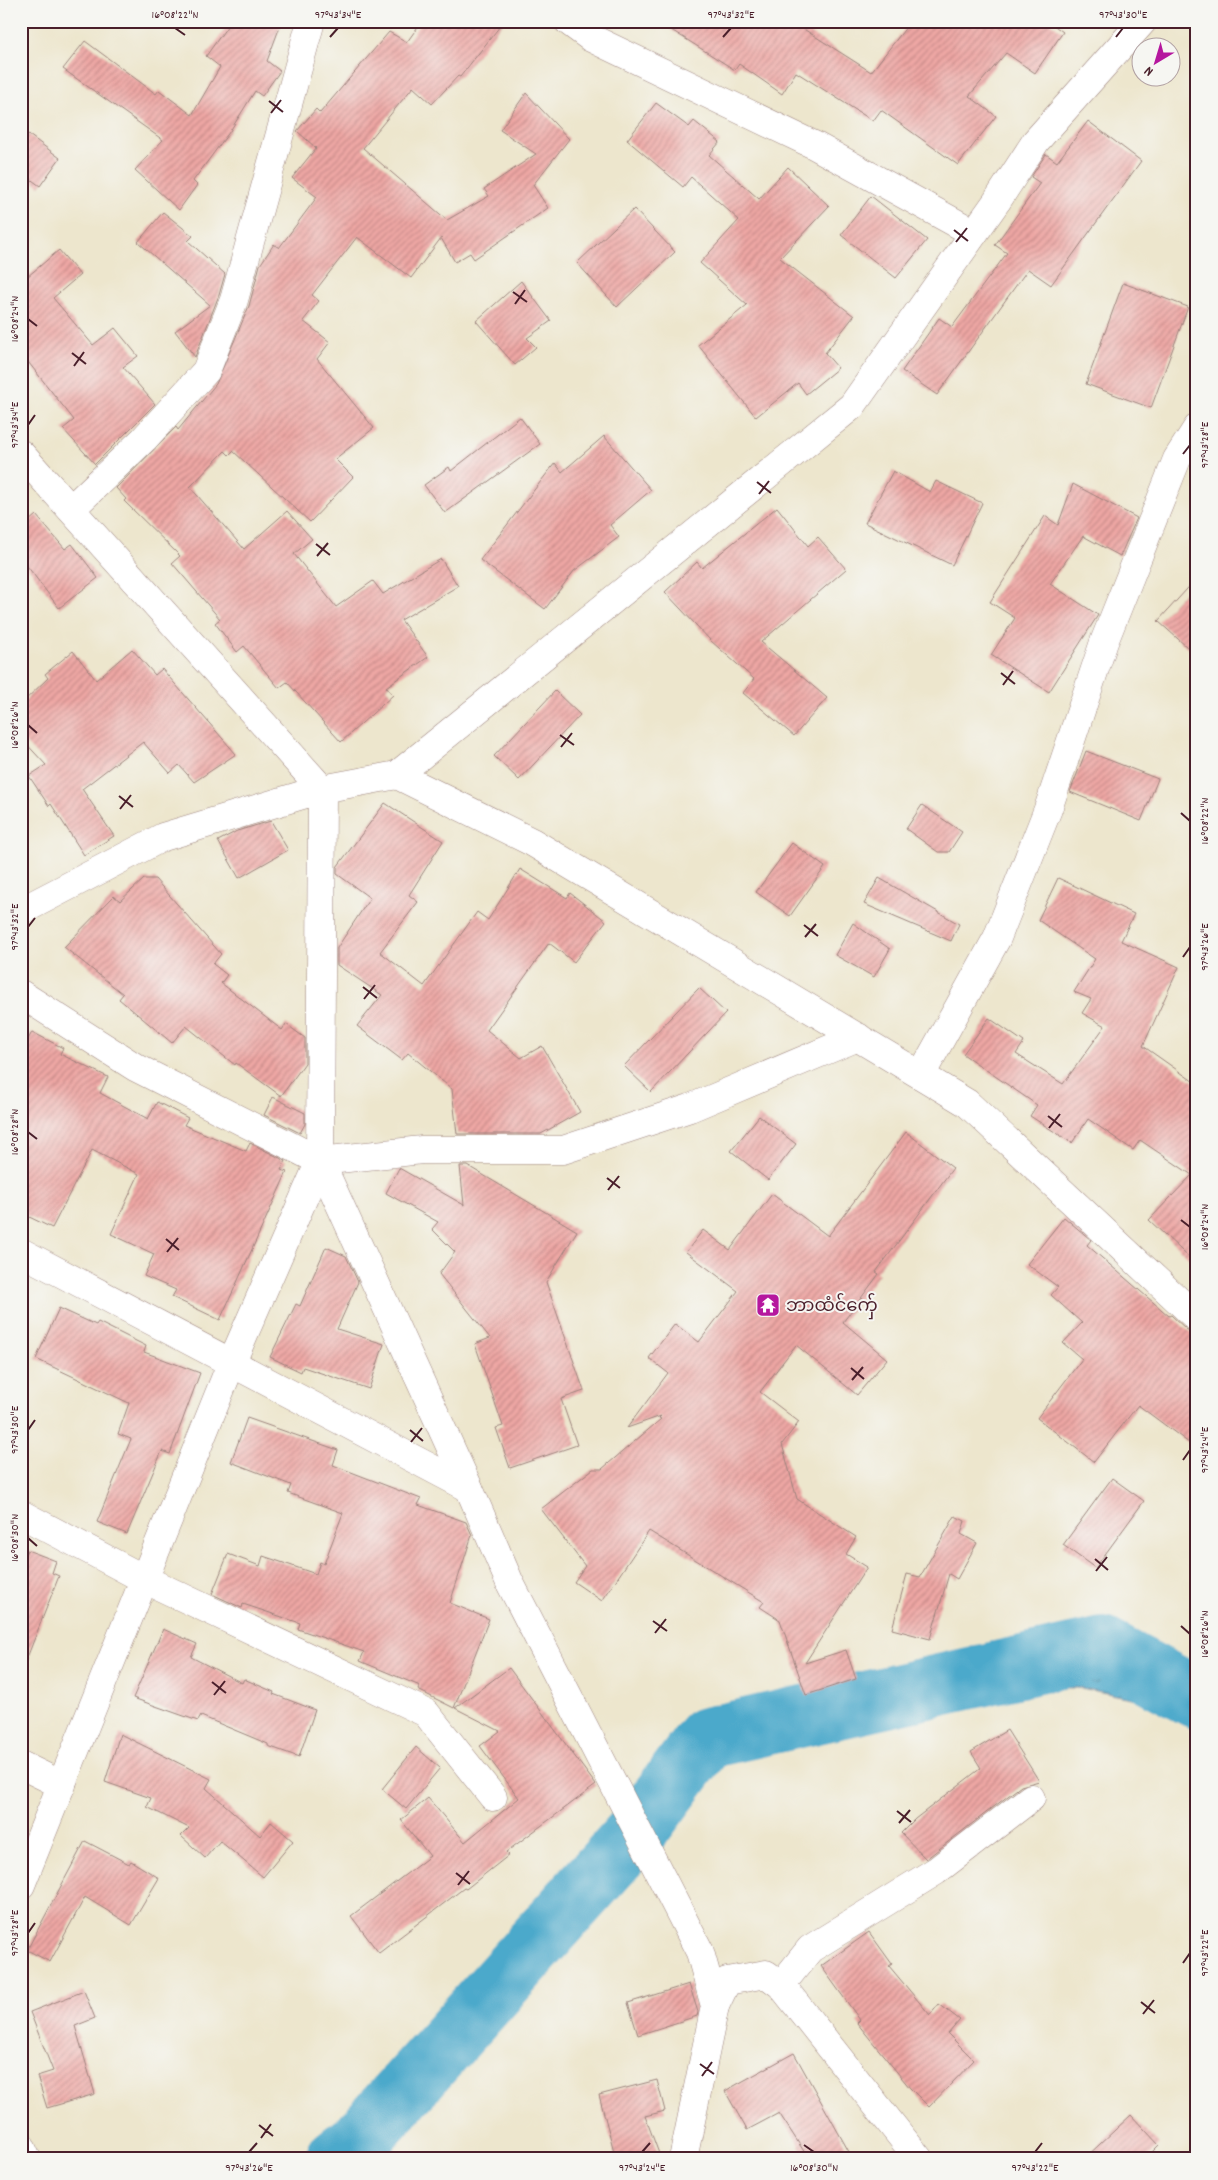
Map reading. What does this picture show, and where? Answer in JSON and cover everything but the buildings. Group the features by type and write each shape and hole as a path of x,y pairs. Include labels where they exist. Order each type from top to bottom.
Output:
{"street":[{"path":"71,509 144,439 206,370 234,300 311,21"},
{"path":"568,21 591,38 814,145 974,234"},
{"path":"21,911 163,837 322,789 397,775 852,406 974,234 1036,141 1144,21"},
{"path":"921,1076 997,938 1048,809 1104,642 1177,459 1197,428"},
{"path":"21,454 322,789 320,1161 231,1364 21,1885"},
{"path":"397,775 532,842 967,1103 1197,1318"},
{"path":"21,994 135,1067 320,1161 422,1150 563,1150 690,1108 858,1038"},
{"path":"320,1161 510,1583 700,1952 715,2006"},
{"path":"21,1252 468,1488"},
{"path":"21,1514 144,1579 426,1713 493,1797"},
{"path":"21,1765 62,1784"},
{"path":"781,1985 810,1949 936,1871 1031,1798"},
{"path":"683,2159 715,2006 727,1982 766,1974 781,1985 919,2159"},
{"path":"21,2146 26,2159"}],"water":[{"path":"1083,1638 1149,1644 1197,1670 1197,1726 1157,1703 1081,1688 1016,1687 999,1656"}],"waterway":[{"path":"336,2159 359,2141 638,1830 706,1738 1103,1648 1197,1698"}],"place":[{"name":"ဘာထံင်ကှ်ေ","path":"768,1305"}]}
